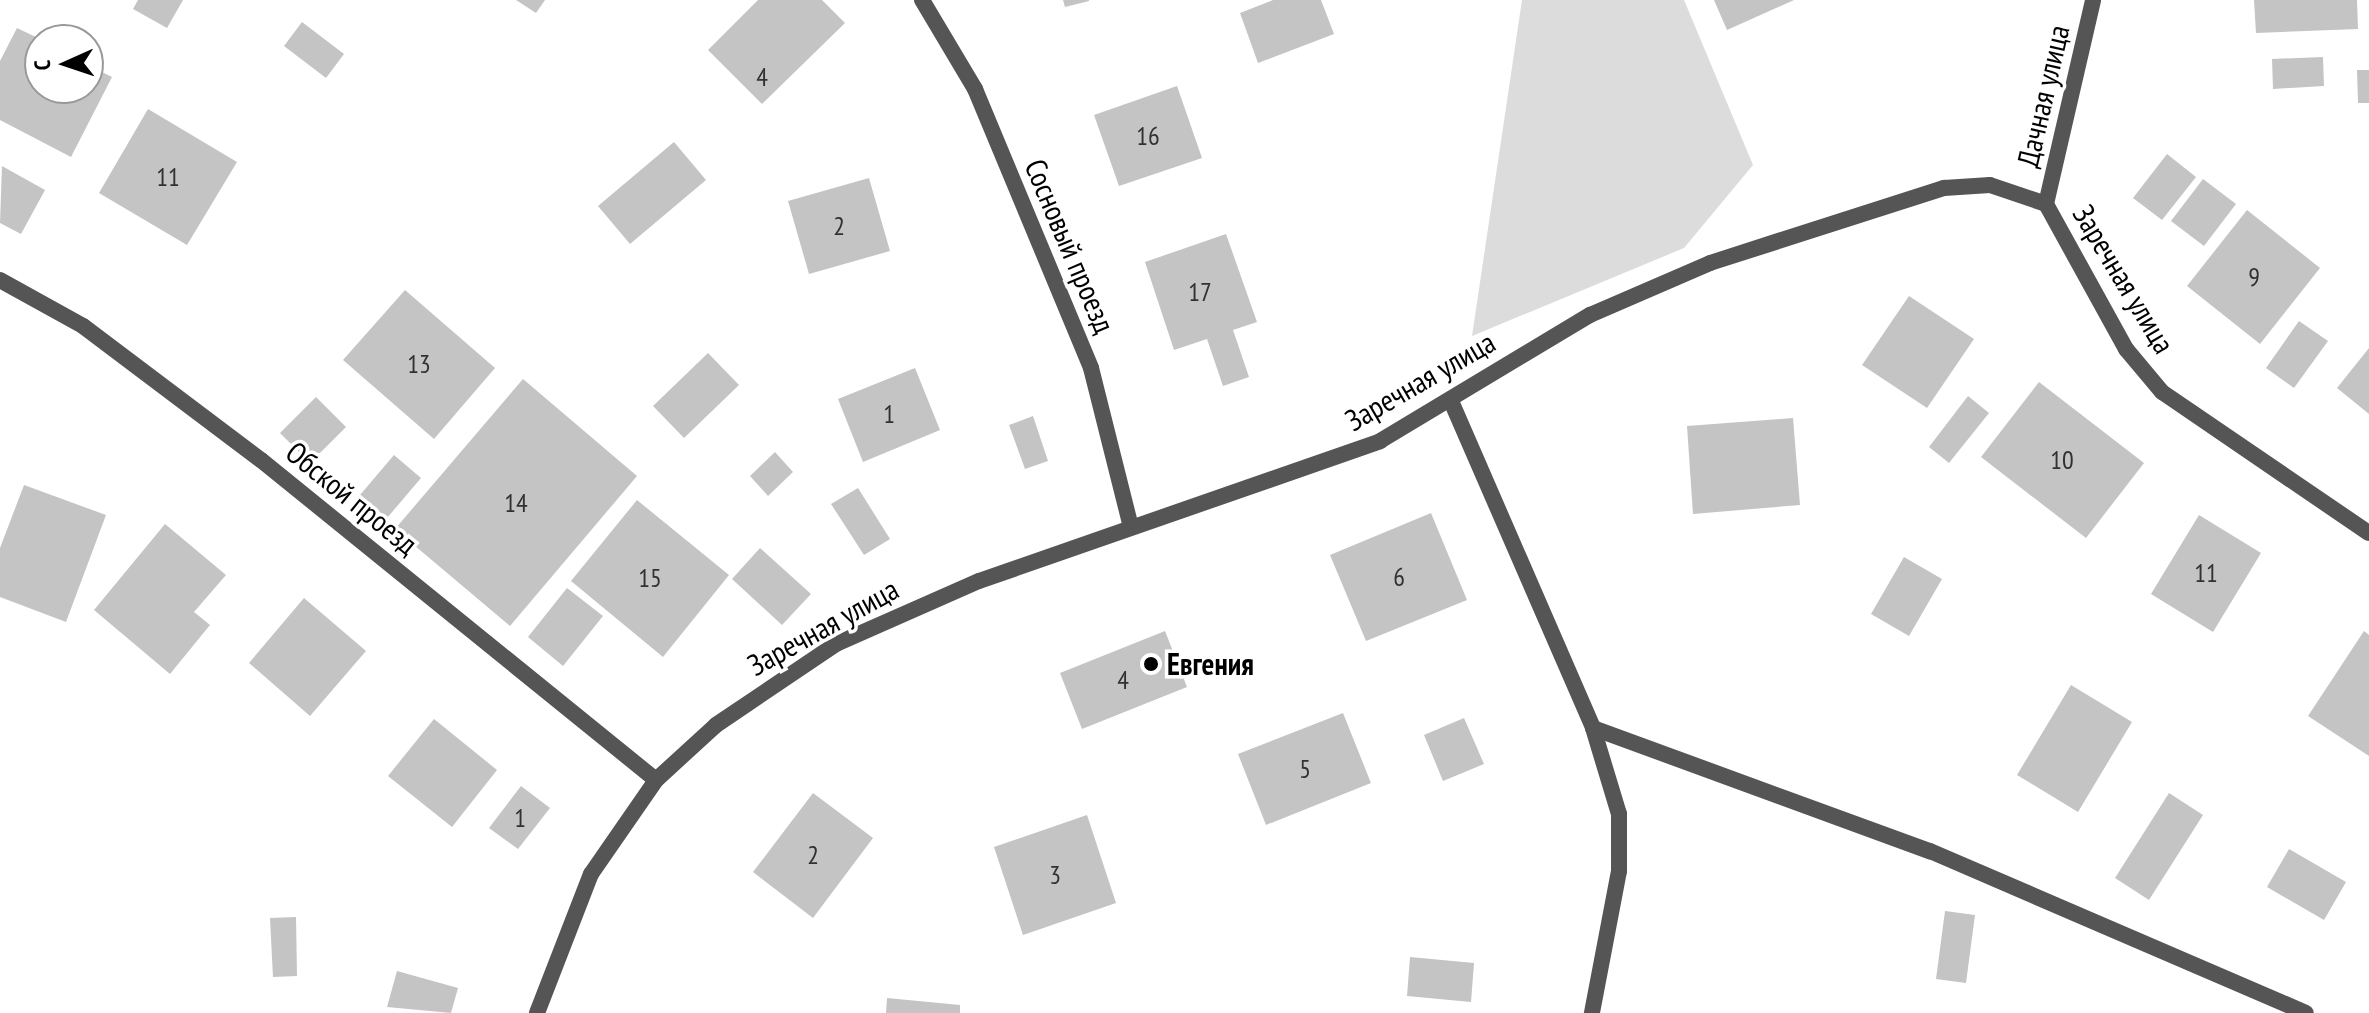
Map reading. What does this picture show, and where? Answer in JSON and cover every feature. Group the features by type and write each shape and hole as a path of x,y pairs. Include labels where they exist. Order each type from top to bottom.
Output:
{"street":[{"name":"Сосновый проезд","path":"922,0 975,89 1091,368 1131,527"},
{"name":"Дачная улица","path":"2046,204 2093,0"},
{"name":"Заречная улица","path":"537,1013 591,874 656,780 716,725 836,644 902,611 1131,527 1290,477 1451,401 1590,315 1821,224 1944,188 1990,185 2046,204 2126,349 2162,392 2369,533"},
{"name":"Обской проезд","path":"0,280 83,326 261,460 656,780"},
{"path":"1451,401 1593,728 1619,814 1619,871 1592,1013"},
{"path":"1593,728 1943,856 2306,1013"}],"shaded area":[{"path":"1522,0 1684,0 1753,165 1684,248 1472,336"}],"building":[{"path":"138,0 183,0 167,28 133,9"},
{"path":"516,0 545,0 536,13"},
{"path":"758,0 822,0 845,23 762,104 708,50"},
{"path":"1063,0 1089,0 1089,1 1065,7"},
{"path":"1273,0 1321,0 1334,34 1258,63 1240,13"},
{"path":"1714,0 1794,0 1727,30"},
{"path":"2254,0 2357,0 2358,29 2256,33"},
{"path":"302,22 344,54 326,78 284,46"},
{"path":"17,28 24,31 24,104 98,104 71,157 0,120 0,61"},
{"path":"2323,57 2324,86 2273,89 2272,59"},
{"path":"2357,70 2369,70 2369,103 2358,103"},
{"path":"104,73 112,77 104,93"},
{"path":"1177,86 1202,158 1119,186 1094,115"},
{"path":"148,109 237,162 187,245 99,193"},
{"path":"674,142 706,180 630,244 598,206"},
{"path":"2167,154 2196,177 2162,220 2133,198"},
{"path":"2,166 45,190 21,234 0,223"},
{"path":"869,178 890,251 809,274 788,201"},
{"path":"2203,179 2236,204 2204,246 2171,221"},
{"path":"2247,210 2320,268 2260,344 2187,286"},
{"path":"1226,234 1257,322 1233,330 1249,377 1223,386 1207,339 1174,350 1145,262"},
{"path":"405,290 495,368 434,439 343,360"},
{"path":"1909,296 1974,339 1927,408 1862,365"},
{"path":"2299,321 2328,341 2294,388 2266,368"},
{"path":"2369,348 2369,414 2337,388"},
{"path":"708,353 739,385 684,438 653,406"},
{"path":"915,368 940,430 863,462 838,399"},
{"path":"523,379 637,476 510,626 395,529"},
{"path":"2039,382 2144,463 2086,538 1981,457"},
{"path":"1968,396 1989,413 1949,463 1929,447"},
{"path":"316,397 346,427 310,463 280,433"},
{"path":"1033,416 1048,461 1025,469 1009,425"},
{"path":"1793,418 1800,505 1693,514 1687,426"},
{"path":"775,452 793,472 768,496 750,476"},
{"path":"394,455 421,478 387,518 360,495"},
{"path":"24,485 106,515 66,622 0,597 0,548"},
{"path":"858,488 890,539 864,555 831,504"},
{"path":"637,500 729,575 663,657 571,581"},
{"path":"1431,513 1467,600 1366,641 1330,555"},
{"path":"2199,515 2261,553 2213,632 2151,594"},
{"path":"165,524 226,575 194,612 210,625 170,674 94,610"},
{"path":"760,548 811,594 782,625 732,579"},
{"path":"1904,557 1942,579 1909,636 1871,614"},
{"path":"567,588 603,616 563,666 528,637"},
{"path":"304,598 366,651 310,716 249,663"},
{"path":"1165,631 1187,687 1082,729 1060,673"},
{"path":"2364,631 2369,635 2369,756 2308,716"},
{"path":"2071,685 2132,722 2078,812 2017,775"},
{"path":"1343,713 1371,783 1266,825 1238,754"},
{"path":"1464,718 1484,764 1443,781 1424,735"},
{"path":"434,719 497,770 452,827 388,776"},
{"path":"521,786 550,808 518,849 489,828"},
{"path":"813,793 873,838 813,918 753,872"},
{"path":"2169,793 2203,815 2149,900 2115,878"},
{"path":"1087,815 1116,903 1023,935 994,847"},
{"path":"2289,849 2346,882 2324,920 2267,887"},
{"path":"1945,911 1975,915 1966,983 1936,979"},
{"path":"296,917 297,976 273,977 270,918"},
{"path":"1410,957 1474,963 1471,1002 1407,996"},
{"path":"397,971 458,988 451,1013 387,1007"},
{"path":"887,998 960,1005 960,1013 886,1013"}],"place":[{"name":"Евгения","path":"1151,664"}]}
